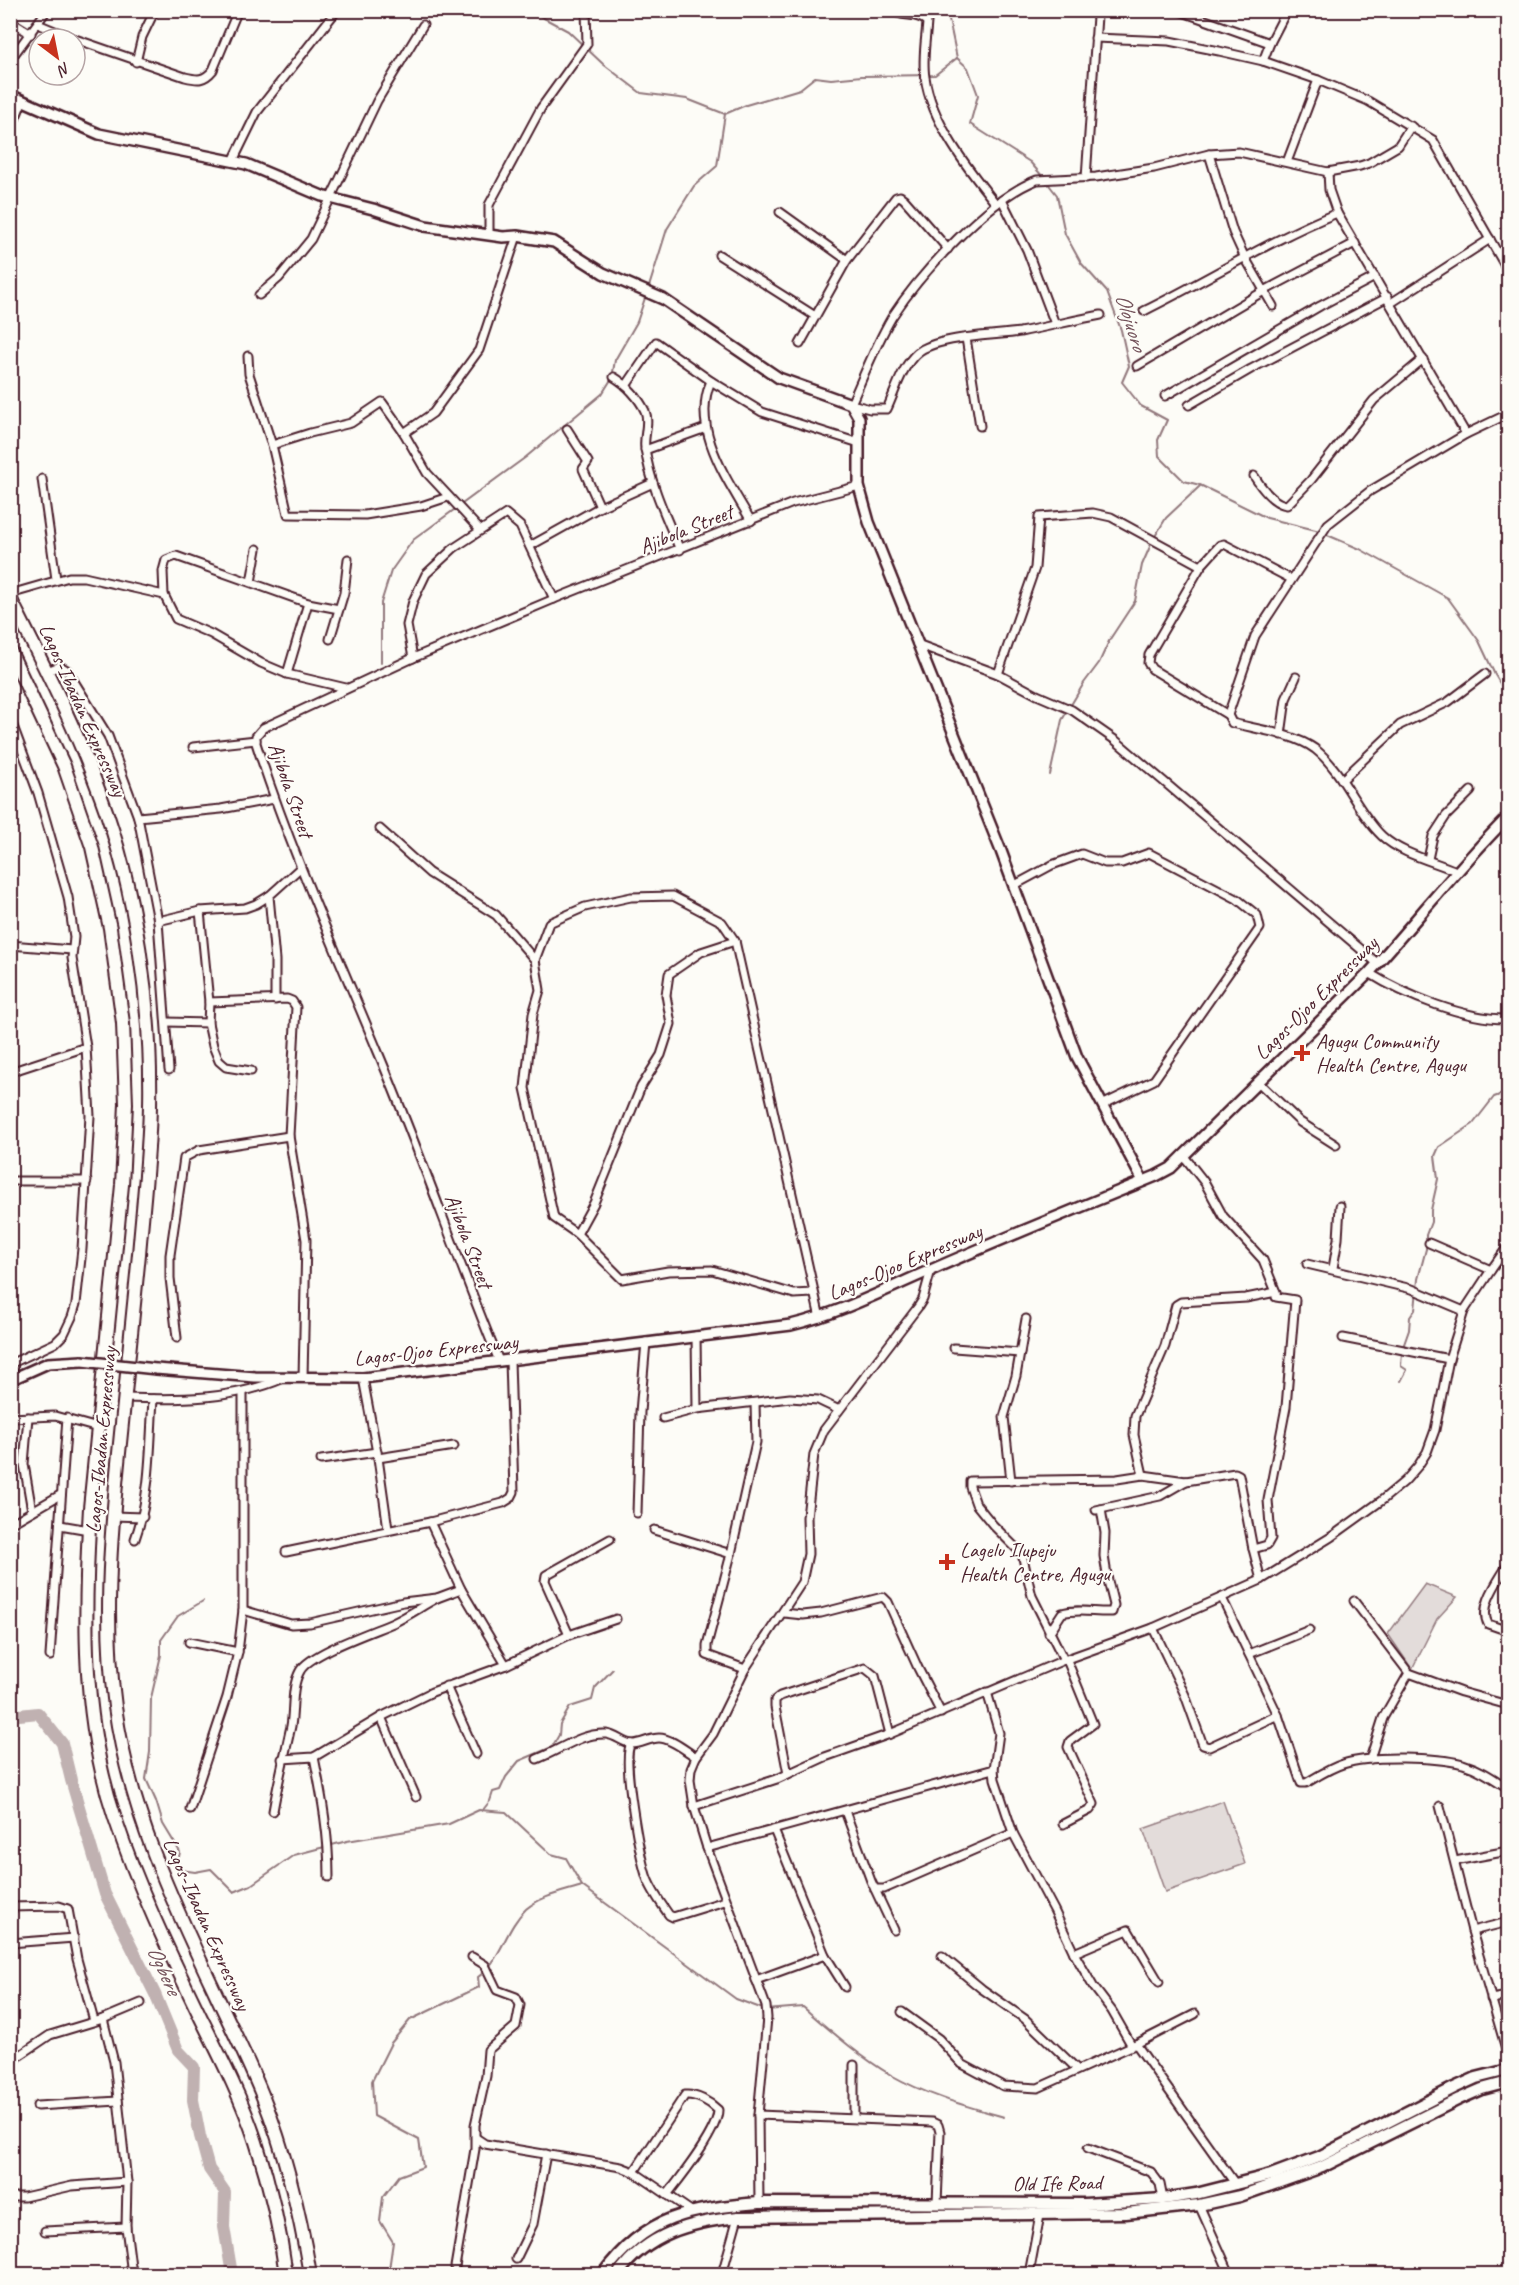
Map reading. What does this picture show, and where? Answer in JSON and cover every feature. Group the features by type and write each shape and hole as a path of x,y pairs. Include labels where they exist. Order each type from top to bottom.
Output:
{"highway":[{"name":"Lagos-Ibadan Expressway","path":"10,598 81,746 117,844 134,925 146,1014 150,1110 108,1592 109,1648 116,1713 136,1803 164,1882 245,2055 276,2131 297,2204 310,2274"},
{"name":"Lagos-Ibadan Expressway","path":"10,651 64,766 83,818 101,883 121,1000 125,1054 124,1144 89,1530 86,1650 92,1711 105,1782 114,1816 147,1904 240,2100 256,2142 276,2219 286,2274"}],"main road":[{"name":"Old Ife Road","path":"603,2274 615,2258 640,2235 691,2211 759,2203 1085,2204 1163,2199 1236,2185 1319,2157 1454,2088 1476,2078 1509,2070"},
{"name":"Old Ife Road","path":"618,2274 636,2254 668,2233 698,2222 738,2217 1126,2214 1199,2205 1240,2196 1322,2167 1459,2099 1489,2086 1509,2082"},
{"path":"1041,2215 1044,2204"}],"street":[{"path":"36,27 47,10"},
{"path":"136,62 142,37 155,10"},
{"path":"87,44 185,77 197,80 206,78 213,70 238,10"},
{"path":"233,161 257,112 337,10"},
{"path":"489,234 489,205 541,108 585,47 586,10"},
{"path":"891,10 895,14 923,17 927,22 924,70 930,99 939,121 978,182 999,202 1027,250 1055,324"},
{"path":"1177,10 1270,43"},
{"path":"1263,61 1287,10"},
{"path":"1086,178 1097,16"},
{"path":"10,21 27,32"},
{"path":"38,24 45,27"},
{"path":"259,295 279,278 311,239 377,101 423,25"},
{"path":"1095,38 1169,41 1263,61 1368,100 1433,140 1509,271"},
{"path":"10,60 27,39"},
{"path":"1287,162 1318,80"},
{"path":"10,94 99,134 233,161 259,169 330,199 436,228 554,242 603,273 648,292 779,378 870,409 887,409 906,369 918,351 946,341 1019,332 1101,315"},
{"path":"10,131 22,100"},
{"path":"851,404 891,318 903,301 948,249 999,202 1037,180 1086,178 1154,168 1209,154 1239,152 1328,172 1369,163 1398,146 1411,126"},
{"path":"1209,154 1227,219 1244,256 1273,306"},
{"path":"1328,172 1329,190 1337,213 1466,434"},
{"path":"800,344 847,260 891,201 900,196 948,249"},
{"path":"780,212 847,260"},
{"path":"1144,311 1210,278 1244,256 1292,231 1337,213"},
{"path":"404,433 433,413 479,350 517,236"},
{"path":"1189,405 1251,369 1389,300 1490,239"},
{"path":"1137,366 1264,291 1355,243"},
{"path":"719,255 815,316"},
{"path":"1165,396 1303,315 1375,277"},
{"path":"966,338 980,426"},
{"path":"626,386 656,342 711,381 769,416 859,443"},
{"path":"248,356 249,374 272,446 288,514 365,515 421,506 448,496"},
{"path":"1254,476 1265,490 1281,504 1287,505 1311,480 1374,400 1423,359"},
{"path":"614,377 626,386 640,402 646,416 645,450 653,483 680,550"},
{"path":"711,381 704,403 706,428 720,464 751,521"},
{"path":"272,446 310,433 351,423 382,402 404,433 418,461 480,530"},
{"path":"851,404 859,418 859,486 865,511 1013,886 1077,1056 1143,1182"},
{"path":"1228,715 1255,636 1328,524 1370,491 1466,434 1509,414"},
{"path":"645,450 706,428"},
{"path":"567,429 588,462 583,470 600,507"},
{"path":"42,479 56,579"},
{"path":"530,546 600,507 653,483"},
{"name":"Ajibola Street","path":"499,1361 387,1072 300,868 274,799 256,740 258,732 413,658 554,599 804,500 859,486"},
{"path":"998,674 1035,568 1039,518 1093,513 1111,517 1201,567"},
{"path":"413,658 408,635 409,615 426,574 454,548 506,514 520,526 554,599"},
{"path":"1291,579 1224,544 1220,545 1201,567 1149,655 1148,663 1152,669 1228,715 1232,723 1281,735 1313,748 1342,780 1374,828 1384,838 1395,846 1456,871"},
{"path":"251,582 257,549"},
{"path":"339,609 309,603 176,556 166,560 163,571 164,596 176,619 211,634 271,668 347,688"},
{"path":"330,639 344,593 348,559"},
{"path":"10,594 56,579 84,577 164,596"},
{"path":"287,674 309,603"},
{"path":"917,644 998,674 1037,695 1072,710 1115,740 1377,963"},
{"path":"46,671 60,666 67,670 108,736 138,816 158,921 169,1070"},
{"path":"1342,780 1400,724 1448,702 1485,674"},
{"path":"1281,735 1287,699 1296,677"},
{"path":"10,718 38,793 68,897 74,937 72,950 86,1047 90,1116 87,1181 76,1305 64,1334 55,1344 10,1364"},
{"path":"193,747 256,740"},
{"path":"1428,859 1434,836 1446,816 1471,791"},
{"path":"138,816 221,809 274,799"},
{"name":"Lagos-Ojoo Expressway","path":"10,1380 48,1363 82,1361 228,1376 363,1378 791,1325 820,1318 860,1303 930,1270 1143,1182 1171,1168 1369,973 1456,871 1509,817"},
{"path":"380,829 429,873 496,915 535,960"},
{"path":"1013,886 1052,865 1082,854 1105,863 1122,863 1149,853 1215,886 1237,899 1257,915 1260,928 1154,1080 1102,1105"},
{"path":"158,921 200,911 245,908 256,904 269,896 300,868"},
{"path":"269,896 275,960 275,1000"},
{"path":"813,1293 794,1294 712,1270 668,1271 622,1279 577,1234 554,1218 525,1088 533,1014 540,990 535,960 549,923 585,907 631,897 673,896 722,922 735,941 820,1318"},
{"path":"200,911 209,1002 208,1023 219,1061 230,1070 251,1071"},
{"path":"577,1234 594,1203 641,1087 661,1055 671,1024 666,995 669,974 701,952 735,941"},
{"path":"10,945 72,950"},
{"path":"1369,973 1402,992 1481,1017 1509,1019"},
{"path":"209,1002 287,999 292,1001 296,1008 289,1136 306,1240 303,1378"},
{"path":"167,1022 208,1023"},
{"path":"10,1072 86,1047"},
{"path":"1258,1082 1300,1122 1336,1145"},
{"path":"177,1338 170,1278 170,1255 184,1158 199,1150 289,1136"},
{"path":"1183,1155 1205,1183 1223,1216 1263,1260 1276,1292 1276,1298 1295,1300 1286,1407 1268,1500 1271,1538 1267,1545 1253,1549"},
{"path":"10,1181 87,1181"},
{"path":"1333,1268 1340,1206"},
{"path":"1429,1243 1491,1270"},
{"path":"694,1806 788,1774 825,1757 890,1734 1065,1660 1153,1628 1261,1580 1348,1525 1405,1481 1419,1466 1435,1430 1449,1359 1464,1311 1509,1246"},
{"path":"1307,1264 1333,1268 1412,1289 1464,1311"},
{"path":"759,2203 758,2115 767,2018 766,2006 707,1848 694,1806 690,1780 691,1769 696,1757 713,1734 745,1669 784,1613 802,1582 808,1554 807,1517 814,1454 824,1430 918,1307 923,1299 930,1270"},
{"path":"1143,1475 1134,1435 1135,1416 1164,1346 1176,1305 1180,1302 1246,1298 1276,1292"},
{"path":"1011,1481 1004,1417 1016,1376 1026,1319"},
{"path":"696,1336 697,1409"},
{"path":"1343,1338 1449,1359"},
{"path":"638,1513 640,1412 646,1342"},
{"path":"954,1348 1020,1353"},
{"path":"286,1552 430,1522 503,1503 511,1498 514,1492 510,1360"},
{"path":"124,1398 153,1399 243,1393 285,1377"},
{"path":"363,1378 378,1455 388,1529"},
{"path":"190,1809 216,1734 238,1652 243,1611 243,1393"},
{"path":"663,1418 697,1409 790,1398 818,1400 839,1410"},
{"path":"135,1539 143,1517 153,1399"},
{"path":"745,1669 707,1655 707,1645 731,1554 756,1442 755,1402"},
{"path":"10,1418 55,1416 98,1428"},
{"path":"28,1417 24,1464 32,1511"},
{"path":"50,1656 67,1418"},
{"path":"321,1460 454,1446"},
{"path":"1063,1824 1090,1810 1094,1804 1068,1747 1070,1741 1093,1724 1065,1660 1049,1633 1032,1596 1022,1554 976,1504 970,1481 1117,1479 1143,1475 1186,1481 1230,1473 1239,1475 1261,1580"},
{"path":"1049,1633 1062,1613 1074,1610 1094,1613 1112,1612 1114,1605 1107,1573 1105,1533 1098,1509 1160,1496 1186,1481"},
{"path":"10,1524 60,1495"},
{"path":"113,1516 143,1517"},
{"path":"430,1522 461,1589 506,1665"},
{"path":"60,1525 89,1530"},
{"path":"654,1530 731,1554"},
{"path":"569,1635 545,1581 546,1575 610,1539"},
{"path":"1509,1564 1492,1592 1485,1612 1488,1624 1509,1630"},
{"path":"273,1811 282,1758 291,1724 296,1680 300,1670 331,1649 404,1617 437,1598 461,1589"},
{"path":"784,1613 803,1615 821,1613 884,1597 941,1713"},
{"path":"243,1611 291,1624 310,1623 403,1602 437,1598"},
{"path":"1222,1598 1278,1715 1301,1783 1306,1783 1342,1764 1370,1759 1447,1761 1464,1764 1509,1788"},
{"path":"1354,1601 1409,1673 1461,1692 1509,1705"},
{"path":"282,1758 314,1758 381,1717 446,1686 506,1665 569,1635 616,1619"},
{"path":"1153,1628 1185,1695 1203,1745 1209,1747 1278,1715"},
{"path":"1249,1654 1309,1630"},
{"path":"189,1642 238,1652"},
{"path":"788,1774 775,1707 775,1700 780,1696 865,1668 875,1676 890,1734"},
{"path":"1370,1759 1383,1718 1409,1673"},
{"path":"446,1686 476,1754"},
{"path":"987,1692 999,1734 994,1769 995,1779 1014,1833 1074,1953 1093,1986 1112,2010 1134,2045 1236,2185"},
{"path":"381,1717 416,1797"},
{"path":"537,1758 552,1754 569,1742 594,1735 613,1735 631,1744 659,1738 666,1739 696,1757"},
{"path":"631,1744 627,1753 631,1795 649,1883 669,1915 673,1917 726,1901"},
{"path":"314,1758 329,1847 329,1877"},
{"path":"707,1848 994,1769"},
{"path":"1440,1806 1491,2000 1509,2056"},
{"path":"845,1811 875,1889 894,1930"},
{"path":"774,1830 825,1955 845,1987"},
{"path":"875,1889 884,1889 1014,1833"},
{"path":"1455,1861 1509,1851"},
{"path":"10,1907 65,1907 68,1910 77,1959 94,2021"},
{"path":"1472,1931 1509,1922"},
{"path":"1074,1953 1128,1930 1159,1982"},
{"path":"10,1943 74,1938"},
{"path":"756,1980 825,1955"},
{"path":"942,1956 982,1989 1025,2019 1077,2069"},
{"path":"455,2267 475,2148 475,2125 486,2076 488,2050 516,2026 520,2005 516,1997 497,1990 485,1965 472,1957"},
{"path":"1491,2000 1509,1996"},
{"path":"10,2062 50,2035 104,2019 141,2003"},
{"path":"902,2012 945,2044 962,2064 1003,2085 1044,2087 1077,2069 1134,2045 1195,2014"},
{"path":"104,2019 110,2042 127,2182 126,2227 132,2274"},
{"path":"854,2065 854,2118"},
{"path":"634,2172 685,2095 694,2095 715,2106 718,2110 717,2118 703,2144 692,2163 667,2195"},
{"path":"37,2106 118,2101"},
{"path":"758,2115 932,2122 938,2125 940,2132 937,2204"},
{"path":"476,2138 485,2144 621,2167 634,2172 691,2211"},
{"path":"475,2148 485,2144"},
{"path":"1088,2148 1152,2172 1160,2184 1163,2199"},
{"path":"516,2259 533,2224 546,2154"},
{"path":"10,2197 24,2197 72,2186 127,2182"},
{"path":"1199,2205 1230,2274"},
{"path":"1029,2274 1041,2215"},
{"path":"722,2274 738,2217"},
{"path":"45,2231 126,2227"}],"shaded area":[{"path":"1425,1584 1457,1597 1437,1619 1412,1669 1388,1634"},
{"path":"1223,1801 1245,1864 1165,1892 1143,1829"}],"waterway":[{"path":"529,10 568,31 603,64 641,93 687,99 725,114"},
{"name":"Olojuoro","path":"947,10 957,58 968,68 978,95 970,124 1030,162 1043,177"},
{"path":"648,290 667,229 694,186 717,166 725,114 746,105 800,89 815,77 831,79 862,76 935,75 957,58"},
{"name":"Olojuoro","path":"1046,181 1057,195 1065,234 1081,263 1107,292 1121,330 1129,366 1122,382 1141,406 1167,420 1158,440 1159,456 1184,481 1200,485 1267,518 1320,531"},
{"path":"381,663 381,603 391,571 413,540 526,457 602,394 612,378 615,360 637,322 646,295"},
{"path":"1154,538 1166,518 1200,486"},
{"name":"Olojuoro","path":"1325,534 1360,549 1448,598 1479,641 1508,697"},
{"path":"1050,775 1062,720 1135,601 1142,565 1152,542"},
{"path":"1403,1347 1409,1330 1410,1317 1415,1310 1418,1279 1426,1249 1426,1235 1431,1222 1431,1210 1438,1179 1435,1156 1439,1147 1473,1124 1494,1097 1508,1092"},
{"path":"1401,1381 1407,1370 1401,1366 1402,1352"},
{"path":"203,1601 178,1616 161,1640 161,1655 151,1698 150,1752 146,1779 163,1824 180,1852 178,1861 181,1870 195,1872 211,1869 234,1892 251,1885 294,1855 347,1841 449,1824 479,1810 506,1812 551,1854 566,1858 582,1886 736,1999 766,2010 803,2007 856,2051 891,2075 932,2094 1004,2117"},
{"path":"482,1811 490,1801 493,1792 500,1790 506,1777 519,1761 552,1747 559,1735 560,1724 570,1707 592,1700 595,1688 613,1669"},
{"name":"Ogbere","path":"10,1716 38,1713 62,1743 105,1894 155,1994 178,2050 194,2067 193,2100 200,2136 209,2169 225,2192 224,2227 232,2274"},
{"path":"386,2274 389,2269 393,2242 380,2221 383,2197 399,2176 423,2167 419,2140 374,2116 372,2081 391,2043 410,2020 479,1987 478,1977 498,1954 513,1926 526,1909 545,1898 582,1886"}],"place":[{"name":"Agugu Community Health Centre, Agugu","path":"1302,1053"},
{"name":"Lagelu Ilupeju Health Centre, Agugu","path":"947,1562"}]}
